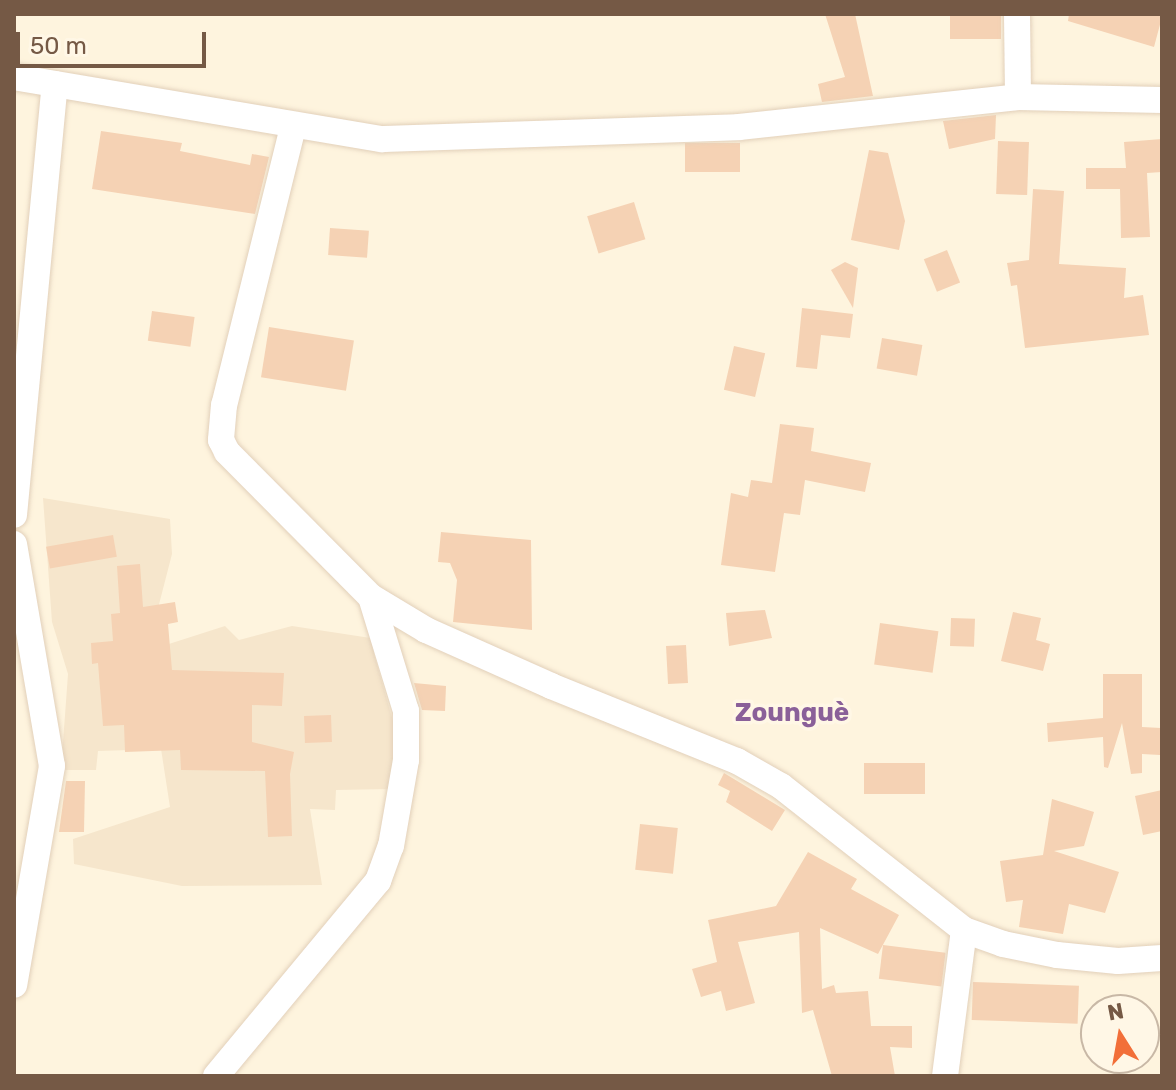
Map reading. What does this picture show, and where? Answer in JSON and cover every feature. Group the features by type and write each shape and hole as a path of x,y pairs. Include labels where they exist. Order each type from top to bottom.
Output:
{"street":[{"path":"1017,14 1018,97"},
{"path":"14,77 293,127 382,139 522,138 739,127 1018,97 1162,100"},
{"path":"14,515 55,84"},
{"path":"293,127 224,405 221,440 227,452 371,597 426,630 551,686 737,761 781,786 964,930 1003,944 1057,955 1118,961 1162,958"},
{"path":"14,544 52,766 14,985"},
{"path":"216,1076 378,881 391,846 406,760 406,711 371,597"},
{"path":"945,1076 964,930"}],"shaded area":[{"path":"43,498 170,519 172,554 147,651 225,626 239,640 292,626 377,639 374,654 398,739 390,789 336,790 335,810 310,809 322,885 182,886 74,864 73,839 170,807 161,749 98,751 96,770 61,770 68,674 52,622"}],"building":[{"path":"825,14 855,14 873,96 822,102 818,84 845,77"},
{"path":"950,14 1001,14 1001,39 950,39"},
{"path":"1069,14 1162,14 1162,17 1154,47 1068,21"},
{"path":"996,115 995,139 949,149 943,121"},
{"path":"101,131 182,143 180,151 250,165 252,154 269,157 255,214 92,189"},
{"path":"1162,139 1162,172 1147,173 1150,237 1121,238 1120,189 1086,189 1086,168 1126,168 1124,142"},
{"path":"998,141 1029,142 1027,195 996,194"},
{"path":"685,143 740,143 740,172 685,172"},
{"path":"869,150 888,153 905,221 899,250 851,240"},
{"path":"1033,189 1064,191 1059,264 1126,268 1124,298 1143,295 1149,335 1025,348 1017,285 1011,286 1007,263 1029,260"},
{"path":"634,202 645,239 599,254 587,216"},
{"path":"330,228 369,231 367,258 328,255"},
{"path":"947,250 960,282 937,292 924,259"},
{"path":"845,262 858,268 853,308 831,270"},
{"path":"802,308 853,314 850,338 821,335 817,369 796,367"},
{"path":"152,311 195,317 190,347 148,341"},
{"path":"269,327 354,340 346,391 261,377"},
{"path":"882,338 922,345 917,376 877,369"},
{"path":"734,346 765,353 755,397 724,390"},
{"path":"780,424 814,428 811,451 871,463 865,492 805,480 800,515 784,513 775,572 721,565 731,493 748,497 751,480 772,483"},
{"path":"441,532 531,540 532,630 453,622 457,580 450,563 438,562"},
{"path":"113,535 117,557 50,568 46,547"},
{"path":"140,564 143,607 175,602 178,622 168,624 172,670 284,673 282,706 252,705 252,742 294,752 290,774 292,836 268,837 265,771 181,770 180,750 125,752 124,725 103,726 98,663 92,664 91,643 113,641 111,614 120,613 117,566"},
{"path":"765,610 772,638 729,646 726,613"},
{"path":"1013,612 1041,618 1036,640 1050,644 1043,671 1001,661"},
{"path":"951,618 975,619 974,647 950,646"},
{"path":"880,623 938,631 933,673 874,665"},
{"path":"686,645 688,683 668,684 666,646"},
{"path":"1103,674 1142,674 1142,727 1161,728 1160,755 1142,754 1142,773 1131,774 1122,723 1108,768 1104,767 1103,737 1048,742 1047,723 1103,718"},
{"path":"414,683 446,686 445,711 422,710"},
{"path":"331,715 332,742 305,743 304,716"},
{"path":"864,763 925,763 925,794 864,794"},
{"path":"724,773 785,810 772,831 726,802 730,791 718,785"},
{"path":"66,781 85,781 84,832 59,832"},
{"path":"1162,790 1162,831 1143,835 1135,796"},
{"path":"1052,799 1094,812 1084,846 1054,851 1119,872 1105,913 1069,904 1063,934 1019,927 1023,900 1006,902 1000,861 1043,855"},
{"path":"640,824 678,828 673,874 635,870"},
{"path":"808,852 857,879 851,889 899,915 878,954 820,928 822,989 834,985 836,993 868,991 871,1026 912,1026 912,1048 890,1047 895,1076 832,1076 813,1010 802,1013 799,932 738,942 755,1003 726,1011 721,991 701,997 692,969 717,962 708,920 776,906"},
{"path":"883,945 946,953 941,986 879,979"},
{"path":"973,982 1079,986 1078,1024 972,1020"}],"district":[{"name":"Zounguè","path":"792,713"}]}
